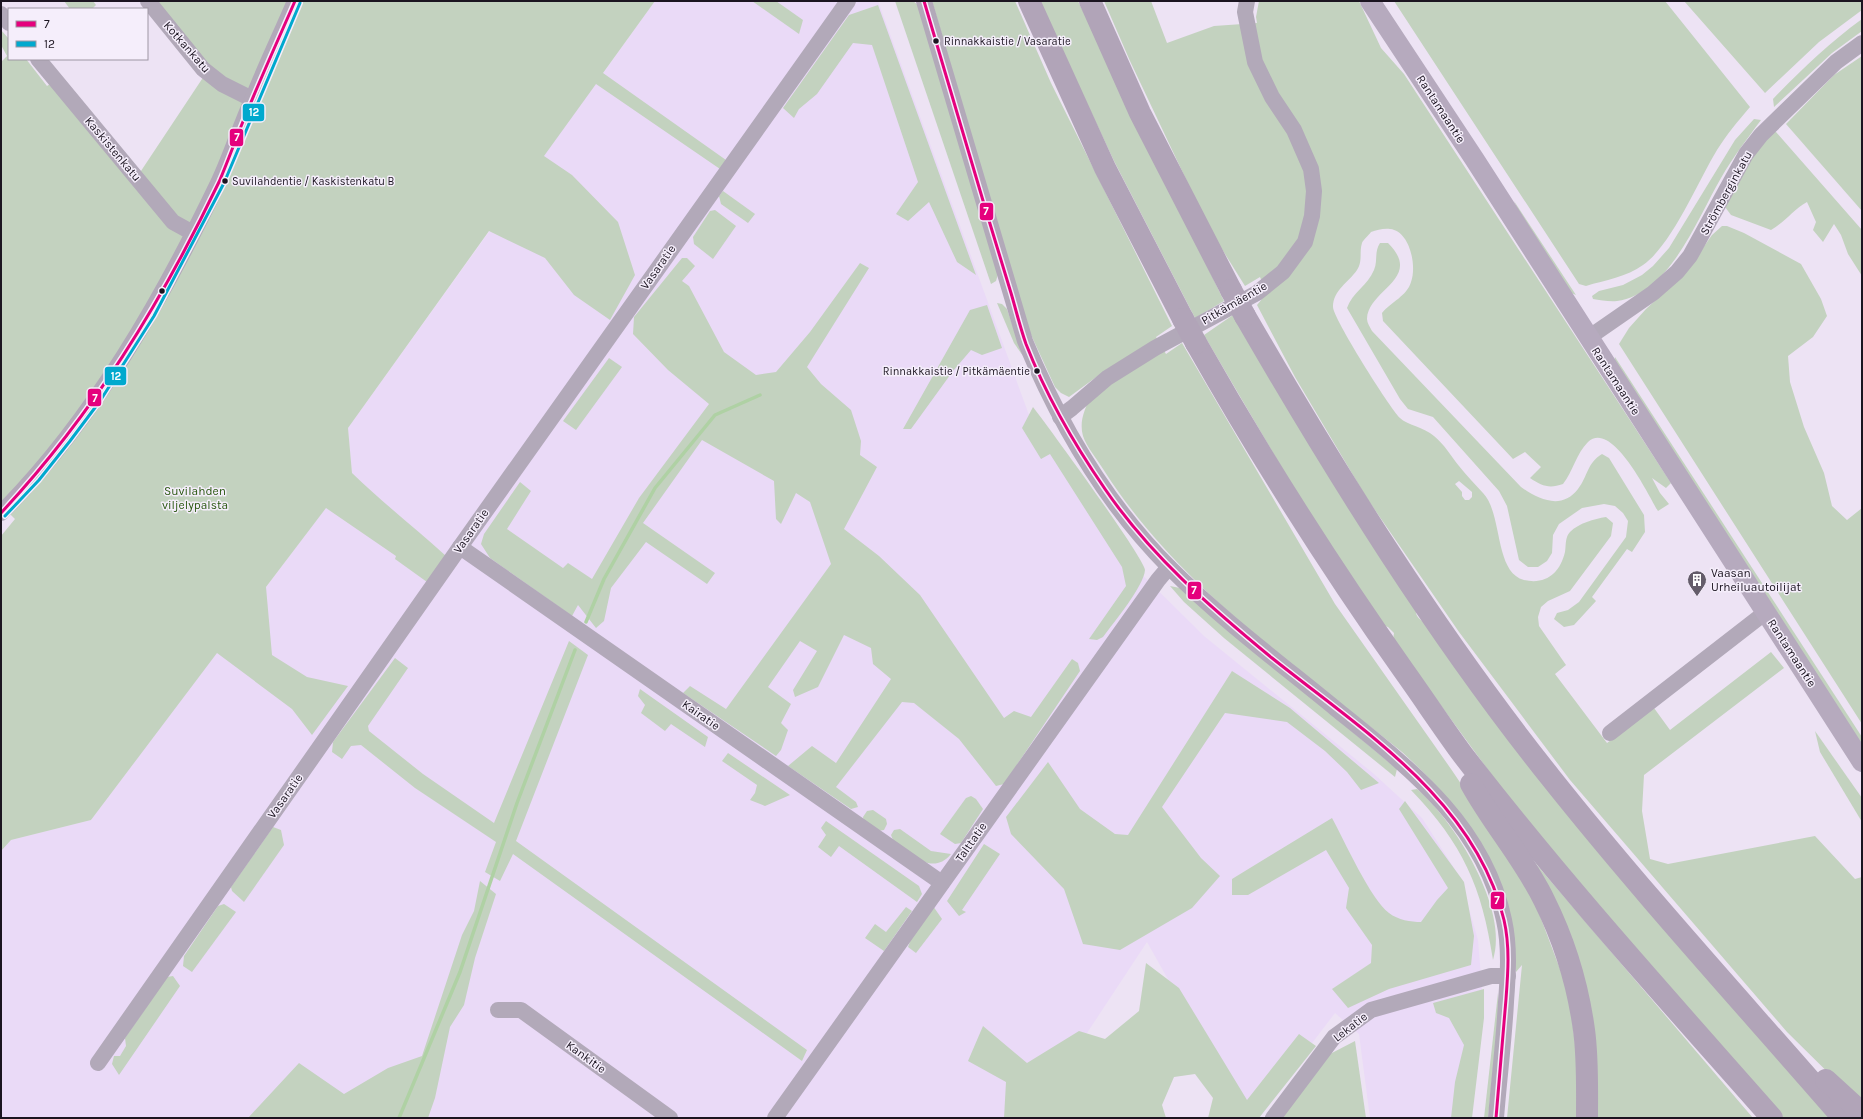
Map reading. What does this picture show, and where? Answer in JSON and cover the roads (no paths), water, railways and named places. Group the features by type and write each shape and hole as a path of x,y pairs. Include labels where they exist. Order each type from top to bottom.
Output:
{"highway":[{"path":"1029,1 1105,168 1183,319 1243,426 1298,516 1380,637 1463,754 1606,929 1772,1118"},
{"path":"1090,1 1140,113 1245,316 1352,493 1461,657 1560,789 1646,893 1843,1118"},
{"path":"1463,754 1472,785 1514,849 1544,899 1561,940 1575,987 1584,1030 1587,1118"},
{"path":"1789,1055 1824,1078 1862,1113"}],"main road":[{"name":"Rantamaantie","path":"1370,1 1475,160 1588,338 1862,762"}],"street":[{"name":"Kotkankatu","path":"148,1 203,69 222,84 252,99"},
{"path":"1,513 49,462 116,369 148,316 193,233 219,180 252,99 295,1"},
{"name":"Vasaratie","path":"98,1063 460,546 848,1"},
{"path":"924,1 1025,341 1037,371 1060,416 1108,492 1146,541 1170,567 1224,617 1399,760 1434,792 1449,810 1480,857 1493,884 1504,918 1507,939 1508,976 1496,1118"},
{"name":"Pitkämäentie","path":"1060,416 1072,408 1107,378 1155,348 1257,293 1283,272 1305,242 1312,216 1314,191 1311,170 1294,130 1272,98 1255,62 1245,12 1247,1"},
{"path":"1,14 8,23"},
{"name":"Strömberginkatu","path":"1588,338 1653,293 1677,272 1690,256 1746,154 1761,135 1836,62 1862,43"},
{"name":"Kaskistenkatu","path":"39,60 173,222 193,233"},
{"name":"Kairatie","path":"460,546 942,883"},
{"name":"Talttatie","path":"775,1118 1158,580 1170,567"},
{"path":"1610,733 1766,612"},
{"name":"Lekatie","path":"1273,1118 1334,1037 1371,1010 1491,976 1508,976"},
{"name":"Kankitie","path":"498,1010 521,1010 670,1118"}],"waterway":[{"path":"586,622 604,579 655,488 715,415 760,395"},
{"path":"399,1118 460,972 517,803 575,650"}],"place":[{"name":"Rinnakkaistie / Vasaratie","path":"936,41"},
{"name":"Suvilahdentie / Kaskistenkatu B","path":"225,181"},
{"name":"Rinnakkaistie / Pitkämäentie","path":"1037,371"},
{"name":"Vaasan Urheiluautoilijat","path":"1697,597"}],"park label":[{"name":"Suvilahden viljelypalsta","path":"195,498"}]}
